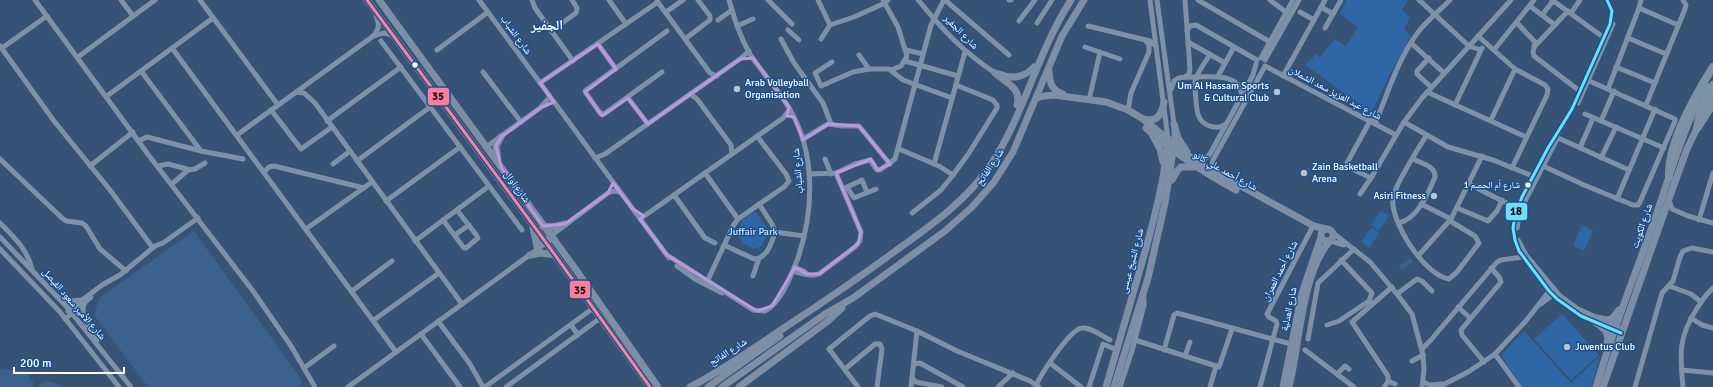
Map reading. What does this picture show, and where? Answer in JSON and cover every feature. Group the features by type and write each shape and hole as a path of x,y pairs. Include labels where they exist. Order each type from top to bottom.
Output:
{"highway":[{"path":"1668,177 1668,168 1679,131 1713,66"},
{"path":"1697,128 1700,113 1713,85"},
{"path":"1697,128 1713,104"}],"main road":[{"name":"شارع اوال","path":"366,0 555,255 599,319 653,386"},
{"name":"شارع اوال","path":"379,0 607,313 653,386"},
{"name":"شارع الفاتح","path":"692,386 836,294 939,220 958,203 976,184 991,164 1014,121 1038,62 1071,0"},
{"name":"شارع الفاتح","path":"722,387 825,314 853,298 945,232 980,198 999,175 1011,156 1037,98 1062,36 1084,0"},
{"path":"995,73 1008,77 1020,76 1030,71 1038,62"},
{"path":"1049,67 1050,82 1056,92 1088,100"},
{"path":"995,73 1017,92 1019,100 1014,121"},
{"name":"شارع الكويت","path":"1603,387 1619,330 1625,302 1668,177 1688,123 1713,74"},
{"path":"1037,98 1050,95 1106,102 1128,110 1143,119 1171,145"},
{"name":"شارع الكويت","path":"1596,387 1606,353 1619,330 1697,128 1713,97"},
{"path":"1143,119 1152,120 1158,117 1162,111 1164,102"},
{"name":"شارع أحمد علي كانو","path":"1128,110 1147,128 1194,162 1233,185 1312,228 1325,241 1331,239 1330,229 1310,224 1233,185 1211,170 1194,162 1171,145"},
{"path":"458,123 464,125 480,145 486,147"},
{"path":"1168,188 1174,175 1182,167 1194,162 1180,141 1174,124"},
{"path":"1147,128 1160,149 1164,175"},
{"path":"501,137 496,150 501,167"},
{"name":"شارع الشيخ عيسى","path":"1106,387 1157,205 1171,145"},
{"name":"شارع الشيخ عيسى","path":"1114,387 1148,278 1168,188 1171,145"},
{"path":"532,224 537,246"},
{"path":"543,226 553,227 565,224"},
{"path":"1321,236 1323,231 1326,229"},
{"name":"شارع العدلية","path":"1283,387 1302,293 1321,236"},
{"name":"شارع العدلية","path":"1290,387 1310,282 1321,252 1331,239"},
{"path":"530,255 544,253 555,255"},
{"name":"شارع الفاتح","path":"708,387 809,316 836,294"},
{"name":"شارع الفاتح","path":"739,387 828,321 853,298"},
{"path":"1596,320 1612,319 1625,302"},
{"path":"592,309 600,304"},
{"path":"599,319 607,313"},
{"path":"1596,320 1607,333 1606,353"},
{"path":"1126,345 1132,351"}],"street":[{"path":"35,0 276,323 315,387"},
{"path":"121,0 133,16"},
{"path":"78,57 155,0"},
{"path":"200,0 278,105"},
{"name":"شارع الشباب","path":"479,0 667,255 680,269 753,310 765,311 772,306 779,297 793,269 804,236 809,208 809,174 807,152 790,109 749,51 737,26 732,10 731,0"},
{"path":"532,0 535,8 573,61"},
{"path":"551,31 576,13 577,8 572,0"},
{"path":"609,0 626,24"},
{"path":"666,12 683,0"},
{"path":"685,39 710,20 710,16 698,0"},
{"path":"768,0 792,24"},
{"path":"818,0 830,24"},
{"name":"شارع الجفير","path":"918,0 965,52 995,73"},
{"path":"809,174 833,174 855,164 870,160 876,170 880,170 895,159 899,149 933,18 944,0 1009,55"},
{"path":"1019,21 1035,0"},
{"path":"1037,23 1052,0 1057,4"},
{"path":"1150,0 1171,145"},
{"path":"1157,0 1174,124 1171,145"},
{"path":"1185,0 1190,72 1185,77"},
{"path":"1198,0 1270,42"},
{"path":"1270,0 1286,12"},
{"path":"1194,162 1203,160 1209,156 1293,0"},
{"path":"1260,60 1299,0"},
{"path":"1283,76 1325,0"},
{"path":"1325,28 1340,0"},
{"path":"1419,0 1469,46 1481,50"},
{"path":"1375,124 1392,81 1411,43 1419,31 1450,0"},
{"path":"1494,50 1534,0"},
{"path":"1542,15 1553,0 1603,37"},
{"path":"1580,0 1536,46 1533,52 1534,56 1582,92"},
{"path":"1607,0 1613,15 1582,92 1557,138 1548,148 1542,165 1514,221 1514,234 1517,246 1523,256 1552,291 1596,320 1619,330"},
{"path":"1587,80 1612,28 1613,15 1611,0"},
{"path":"1608,89 1639,8 1639,0"},
{"path":"1646,105 1686,6 1684,0"},
{"path":"540,83 598,44 657,1 710,73 717,76"},
{"path":"821,39 830,24 854,17 885,1 898,26 906,50 905,61 901,66 891,70 869,69 849,73 821,86 815,73 832,62"},
{"path":"1360,194 1404,122 1431,87 1478,36 1507,1"},
{"path":"1530,6 1555,25"},
{"path":"1321,7 1333,14"},
{"path":"237,135 372,37 377,31 379,25 373,8"},
{"path":"1639,8 1678,25"},
{"path":"718,20 732,10"},
{"path":"437,50 488,12"},
{"path":"1300,12 1314,20"},
{"path":"47,16 1,47 49,115 153,248"},
{"path":"107,96 213,18"},
{"path":"737,26 753,18"},
{"path":"1517,23 1534,40 1536,46"},
{"name":"شارع عبد العزيز سعد الشملان","path":"1187,31 1190,26 1196,25 1260,60 1259,68 1264,67 1283,76 1396,135"},
{"path":"1088,26 1146,40 1152,42 1156,46"},
{"path":"788,30 799,40"},
{"path":"662,72 628,98 602,114 585,91 667,31"},
{"path":"1146,40 1154,31"},
{"path":"372,37 383,33 392,35"},
{"path":"1478,36 1515,69 1544,85 1548,89 1547,95 1512,168"},
{"path":"1628,38 1666,54"},
{"path":"781,39 794,63 822,103 831,124"},
{"path":"1128,110 1131,93 1149,50 1146,40"},
{"path":"381,41 522,230"},
{"path":"1188,42 1225,63"},
{"path":"1411,43 1444,73"},
{"path":"1456,105 1481,50 1486,43"},
{"path":"598,44 616,69"},
{"path":"1218,76 1234,47"},
{"path":"172,48 374,320 396,352"},
{"path":"1085,48 1120,59"},
{"path":"906,50 923,54"},
{"path":"595,158 605,154 717,76 749,51"},
{"path":"934,164 965,52"},
{"path":"1088,100 1100,52"},
{"path":"1210,54 1195,81 1198,114 1203,122 1213,127 1220,127 1226,124"},
{"path":"859,55 869,69"},
{"path":"740,59 753,58"},
{"path":"1429,58 1417,71 1417,74 1431,87"},
{"path":"1211,170 1213,160 1266,64 1260,60"},
{"path":"905,61 958,76"},
{"path":"327,121 401,67"},
{"path":"1616,67 1655,83"},
{"path":"1491,120 1515,69"},
{"path":"891,70 900,79 915,86 952,98"},
{"path":"141,71 201,151"},
{"path":"483,72 521,122"},
{"path":"1170,97 1171,87 1174,81 1179,78 1218,76 1227,78 1236,83 1241,90 1242,96"},
{"path":"1542,165 1634,206 1639,204 1675,119 1587,80"},
{"path":"307,84 315,103 327,121 462,304"},
{"path":"912,213 941,190 969,153 997,108 997,104 993,100 956,85"},
{"path":"1602,121 1614,91"},
{"path":"296,92 304,93 315,103"},
{"path":"1427,92 1526,137"},
{"path":"690,94 697,99 731,145 732,154"},
{"path":"486,147 540,108 550,97"},
{"path":"628,98 648,124"},
{"path":"540,108 556,105"},
{"path":"357,161 430,107"},
{"path":"640,219 783,118 790,109"},
{"path":"1617,199 1655,109"},
{"path":"271,110 301,149 332,127"},
{"path":"1371,178 1350,168 1348,163 1370,121 1381,110"},
{"path":"1585,114 1664,148"},
{"path":"783,118 794,117"},
{"path":"1580,148 1593,118"},
{"path":"1404,122 1426,136 1448,147 1482,156 1536,177"},
{"path":"803,139 825,125 859,126 890,164"},
{"path":"1213,127 1218,140"},
{"path":"1601,158 1616,127"},
{"path":"90,166 133,132"},
{"path":"706,283 733,226 738,219 784,187 789,181 786,174 757,136"},
{"path":"1421,204 1450,220 1479,240 1478,247 1455,275 1449,279 1438,276 1418,256 1406,239 1394,212 1393,197 1426,136"},
{"path":"139,141 147,137 201,151 243,159"},
{"path":"1557,138 1629,170"},
{"path":"386,200 460,147"},
{"path":"899,149 934,164 953,175"},
{"path":"333,164 350,151"},
{"path":"600,165 605,154"},
{"path":"1418,256 1450,220 1482,156"},
{"path":"0,159 66,222 82,223 86,226 100,249 126,271"},
{"path":"825,159 833,174 853,198 876,189"},
{"path":"1399,223 1408,219 1416,212 1436,174 1432,169 1413,159"},
{"path":"158,166 170,165 188,170 198,168 205,162"},
{"path":"264,172 269,167 274,166 364,188"},
{"path":"172,184 188,170"},
{"path":"705,173 738,219"},
{"path":"1699,220 1710,192 1713,173"},
{"path":"608,193 611,185 610,177"},
{"path":"845,188 862,180 867,192"},
{"path":"306,229 372,182"},
{"path":"1469,184 1519,210"},
{"path":"416,241 489,186"},
{"path":"793,269 814,276 825,271 855,247 860,240 861,232 845,188"},
{"path":"348,387 514,265 530,255 565,224 608,193 614,191 620,192"},
{"path":"674,195 705,238 715,243"},
{"path":"1670,196 1670,206 1672,209 1699,220 1713,223"},
{"path":"1457,208 1488,221 1497,211 1502,200"},
{"path":"753,276 760,258 766,253 775,232 772,224 759,204"},
{"path":"633,209 645,212 653,210"},
{"path":"443,220 464,248 476,241 478,238 458,210"},
{"path":"1519,210 1517,227 1520,244 1552,291"},
{"path":"1660,225 1668,213 1676,211"},
{"path":"64,317 106,283 126,271 153,248 166,241 198,218"},
{"path":"0,223 24,249 28,256 32,270"},
{"path":"454,235 469,225"},
{"name":"شارع أحمد العمران","path":"1260,387 1277,322 1268,316 1268,313 1312,228"},
{"path":"775,232 804,236"},
{"name":"شارع الأمير سعود الفيصل","path":"0,236 71,311 131,387"},
{"path":"1331,239 1353,248 1370,262 1412,314 1423,352 1422,385 1442,386 1484,362 1495,354 1552,291"},
{"path":"514,265 537,246 545,242"},
{"path":"724,245 754,259 760,258"},
{"path":"1308,339 1318,283 1353,248"},
{"path":"1635,387 1662,293 1673,281 1680,257 1684,251 1692,248 1713,252"},
{"name":"شارع الأمير سعود الفيصل","path":"0,249 64,317 119,387"},
{"path":"1412,360 1423,352 1430,341 1491,268 1500,260 1523,256"},
{"path":"1341,260 1371,291 1372,304 1360,317 1352,322 1387,375 1388,381 1384,387"},
{"path":"352,291 392,261"},
{"path":"1484,362 1461,333 1462,327 1501,282 1499,276 1491,268"},
{"path":"374,320 439,273"},
{"path":"1327,325 1339,321 1372,304 1394,290 1417,279 1422,281 1432,291"},
{"path":"1669,286 1692,294 1701,302"},
{"path":"1683,387 1682,340 1691,318 1701,302 1713,288"},
{"path":"1120,387 1132,351 1144,305 1143,292"},
{"path":"58,297 71,301 85,300"},
{"path":"85,300 83,316 96,338 98,345"},
{"path":"1458,308 1470,318"},
{"path":"438,321 470,364 484,387 592,309"},
{"path":"1164,350 1174,315 1177,313 1291,344"},
{"path":"858,387 829,348 870,316 875,314 956,351 1013,373 1038,386 1050,363 1072,333 1077,329 1088,329 1110,340"},
{"path":"1691,318 1702,325 1713,328"},
{"path":"506,387 599,319"},
{"path":"571,325 578,334"},
{"path":"1134,340 1220,367 1232,329"},
{"path":"911,387 917,332"},
{"path":"421,334 460,387"},
{"path":"1185,356 1190,342"},
{"path":"845,368 875,344 880,344 882,349 877,387"},
{"path":"1090,387 1103,345 1105,344 1117,350"},
{"path":"304,368 334,346"},
{"path":"1305,350 1354,387"},
{"path":"1495,354 1519,387"},
{"path":"914,364 920,363 963,387"},
{"path":"1050,363 1081,387"},
{"path":"1210,387 1216,366"},
{"path":"1337,374 1345,366 1349,369"},
{"path":"1682,370 1713,373"},
{"path":"998,387 1013,373"},
{"path":"912,378 916,382 942,387"},
{"path":"1028,387 1030,381"},
{"path":"1388,381 1395,384"}],"highlighted area":[{"path":"598,44 616,69 585,92 602,116 628,98 648,124 740,59 753,58 789,107 787,116 794,117 803,140 828,124 859,126 890,164 878,170 871,159 836,173 861,232 858,244 819,274 807,274 795,267 772,306 757,311 667,255 640,219 644,216 633,209 613,183 608,193 565,224 543,226 501,167 496,146 501,137 540,108 554,102 540,83"}],"green space":[{"path":"1347,0 1408,0 1402,10 1410,18 1404,29 1411,36 1390,74 1371,114 1357,106 1358,102 1305,65 1316,54 1320,57 1335,39 1346,46 1358,27 1340,14"},
{"name":"Juffair Park","path":"755,211 769,231 761,247 754,249 742,243 738,235 742,220"},
{"path":"1381,211 1389,216 1379,231 1371,225"},
{"path":"1582,225 1593,231 1584,251 1573,246"},
{"path":"1371,227 1379,233 1369,248 1361,242"},
{"name":"Juventus Club","path":"1562,314 1599,355 1571,380 1534,339"},
{"path":"1524,331 1571,383 1600,356 1591,387 1522,387 1501,355"}],"shaded area":[{"path":"194,231 302,380 300,387 148,387 94,315 99,298"},
{"path":"1410,258 1413,262 1402,270 1399,266"},
{"path":"0,369 30,372 29,380 33,381 33,387 0,387"},
{"path":"46,380 65,387 40,387 41,382 45,382"}],"transit line":[{"name":"35","path":"367,0 550,248 650,387"},
{"name":"18","path":"1607,0 1612,11 1610,24 1572,109 1548,148 1522,197 1515,215 1513,228 1519,251 1549,291 1557,299 1581,316 1621,333"}],"place":[{"name":"Arab Volleyball Organisation","path":"737,89"},
{"name":"Um Al Hassam Sports & Cultural Club","path":"1277,92"},
{"name":"Zain Basketball Arena","path":"1304,173"},
{"name":"شارع أم الحصم 1","path":"1528,185"},
{"name":"Asiri Fitness","path":"1434,196"},
{"name":"Juventus Club","path":"1567,347"}],"district":[{"name":"الجفير","path":"547,25"}]}
